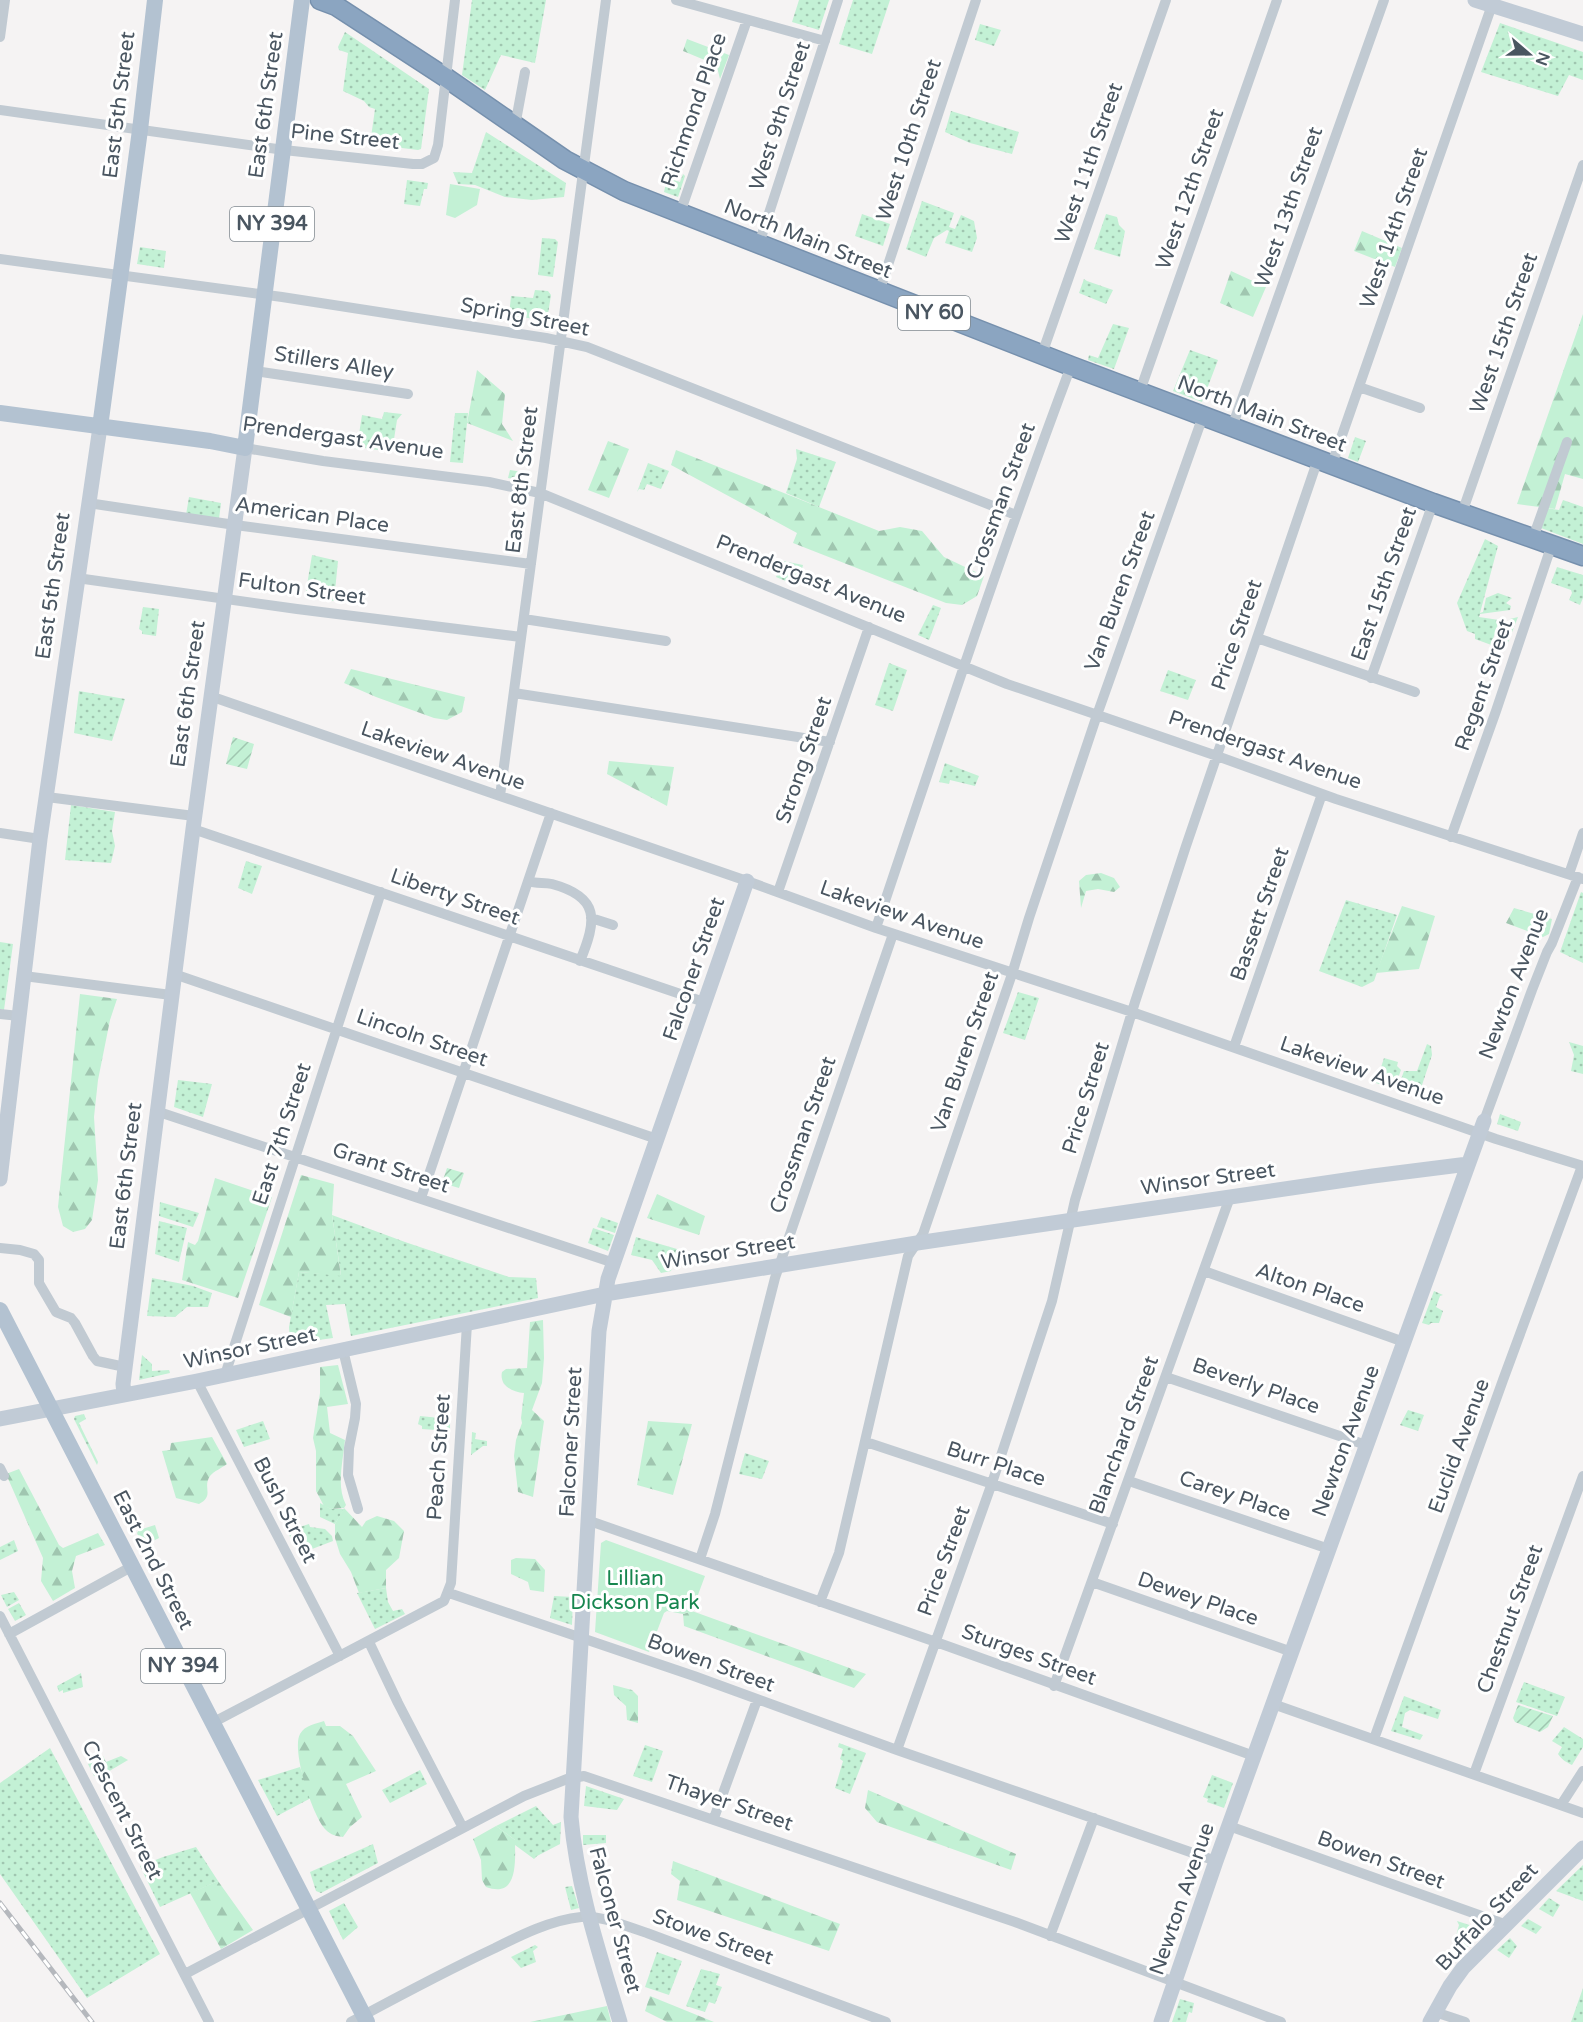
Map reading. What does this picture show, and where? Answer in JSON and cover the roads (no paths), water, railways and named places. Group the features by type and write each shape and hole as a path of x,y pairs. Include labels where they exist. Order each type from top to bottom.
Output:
{"highway":[{"name":"North Main Street","path":"320,0 336,6 445,77 565,160 624,190 879,292 1045,346 1071,366 1583,556"},
{"name":"NY 60","path":"337,0 354,11 353,17"}],"main road":[{"name":"East 5th Street","path":"100,427 155,0"},
{"name":"East 6th Street","path":"245,448 302,0"},
{"name":"Prendergast Avenue","path":"0,413 210,441 245,448"},
{"name":"East 2nd Street","path":"0,1310 309,1909 360,2020"}],"street":[{"path":"0,37 5,0"},
{"path":"445,77 455,0"},
{"name":"East 8th Street","path":"500,796 606,0"},
{"path":"676,0 825,41"},
{"name":"West 9th Street","path":"759,244 838,0"},
{"name":"West 10th Street","path":"879,292 976,0"},
{"name":"West 11th Street","path":"1045,346 1166,0"},
{"name":"West 12th Street","path":"1140,391 1277,0"},
{"name":"West 13th Street","path":"1232,427 1384,0"},
{"path":"1475,0 1583,34"},
{"name":"West 14th Street","path":"1325,462 1359,387 1492,5"},
{"name":"Richmond Place","path":"680,213 747,20"},
{"path":"515,126 525,72"},
{"name":"Pine Street","path":"0,110 284,150 413,165 422,164 434,158 438,145 445,77"},
{"name":"West 15th Street","path":"1462,513 1583,165"},
{"name":"Spring Street","path":"0,259 264,294 588,347 1016,515"},
{"name":"Crossman Street","path":"876,928 969,650 1071,366"},
{"name":"Stillers Alley","path":"255,371 408,394"},
{"path":"1359,387 1420,408"},
{"name":"Van Buren Street","path":"820,1602 839,1553 908,1256 923,1234 1012,974 1096,715 1203,416"},
{"name":"East 5th Street","path":"0,1179 40,839 100,427"},
{"path":"1533,538 1567,442"},
{"name":"Prendergast Avenue","path":"245,448 489,482 540,493 1007,684 1322,794 1576,876"},
{"name":"East 6th Street","path":"124,1394 125,1367 174,974 190,820 245,448"},
{"name":"Price Street","path":"897,1750 992,1483 1052,1301 1075,1200 1176,875 1257,638 1325,462"},
{"name":"East 15th Street","path":"1371,678 1433,502"},
{"name":"American Place","path":"88,503 531,564"},
{"name":"Regent Street","path":"1451,837 1552,544"},
{"name":"Fulton Street","path":"77,578 521,637"},
{"path":"524,619 666,641"},
{"name":"Strong Street","path":"778,892 869,627"},
{"path":"1257,638 1415,692"},
{"path":"514,693 830,743"},
{"name":"Lakeview Avenue","path":"210,696 747,881 893,934 1482,1127 1582,1166"},
{"name":"Bassett Street","path":"1234,1047 1322,794"},
{"name":"Liberty Street","path":"47,797 190,820 381,892 704,1002"},
{"path":"421,1198 551,813"},
{"path":"0,833 40,839"},
{"name":"Newton Avenue","path":"1161,2022 1216,1861 1236,1829 1254,1756 1468,1164 1576,876 1583,833"},
{"path":"528,881 536,884 551,884 579,894 587,902 591,918 588,939 580,961"},
{"name":"Falconer Street","path":"620,2022 573,1850 571,1817 596,1360 605,1294 614,1263 747,881"},
{"name":"East 7th Street","path":"225,1375 381,892"},
{"path":"591,918 613,925"},
{"name":"Crossman Street","path":"700,1559 716,1514 780,1265 893,934"},
{"name":"Lincoln Street","path":"174,974 657,1139"},
{"path":"24,976 171,995"},
{"path":"0,1014 19,1016"},
{"name":"Grant Street","path":"156,1111 614,1263"},
{"name":"Winsor Street","path":"0,1419 197,1381 605,1294 917,1243 1468,1164"},
{"name":"Euclid Avenue","path":"1374,1739 1582,1166"},
{"name":"Blanchard Street","path":"1054,1686 1230,1197"},
{"path":"0,1248 34,1254 39,1260 39,1283 56,1312 71,1318 97,1361 125,1367"},
{"name":"Alton Place","path":"1204,1272 1404,1342"},
{"name":"Peach Street","path":"449,1593 467,1324"},
{"path":"343,1350 356,1404 349,1448 348,1475 358,1509"},
{"name":"Beverly Place","path":"1166,1377 1366,1445"},
{"name":"Bush Street","path":"197,1381 340,1656"},
{"name":"Burr Place","path":"866,1442 1113,1524"},
{"name":"Chestnut Street","path":"1474,1774 1583,1476"},
{"name":"Carey Place","path":"1129,1481 1329,1549"},
{"name":"Sturges Street","path":"587,1520 1254,1756"},
{"path":"9,1634 131,1567"},
{"name":"Dewey Place","path":"1092,1582 1292,1652"},
{"path":"212,1723 440,1605 449,1593"},
{"name":"Bowen Street","path":"449,1593 1216,1861"},
{"name":"Crescent Street","path":"0,1616 209,2022"},
{"path":"369,1642 463,1828"},
{"path":"714,1818 757,1700"},
{"path":"1273,1704 1583,1813"},
{"path":"1561,1805 1583,1771"},
{"name":"Thayer Street","path":"185,1974 525,1796 573,1777 584,1776 714,1818 1050,1936 1281,2022"},
{"path":"1050,1936 1094,1818"},
{"name":"Bowen Street","path":"1236,1829 1507,1925"},
{"name":"Buffalo Street","path":"1432,2017 1463,1968 1583,1848"},
{"name":"Stowe Street","path":"360,2020 461,1964 528,1932 566,1919 591,1917 647,1933 886,2022"},
{"path":"1432,2017 1466,2022"}],"railway":[{"path":"0,1903 92,2022"}],"park label":[{"name":"Lillian Dickson Park","path":"635,1590"}]}
